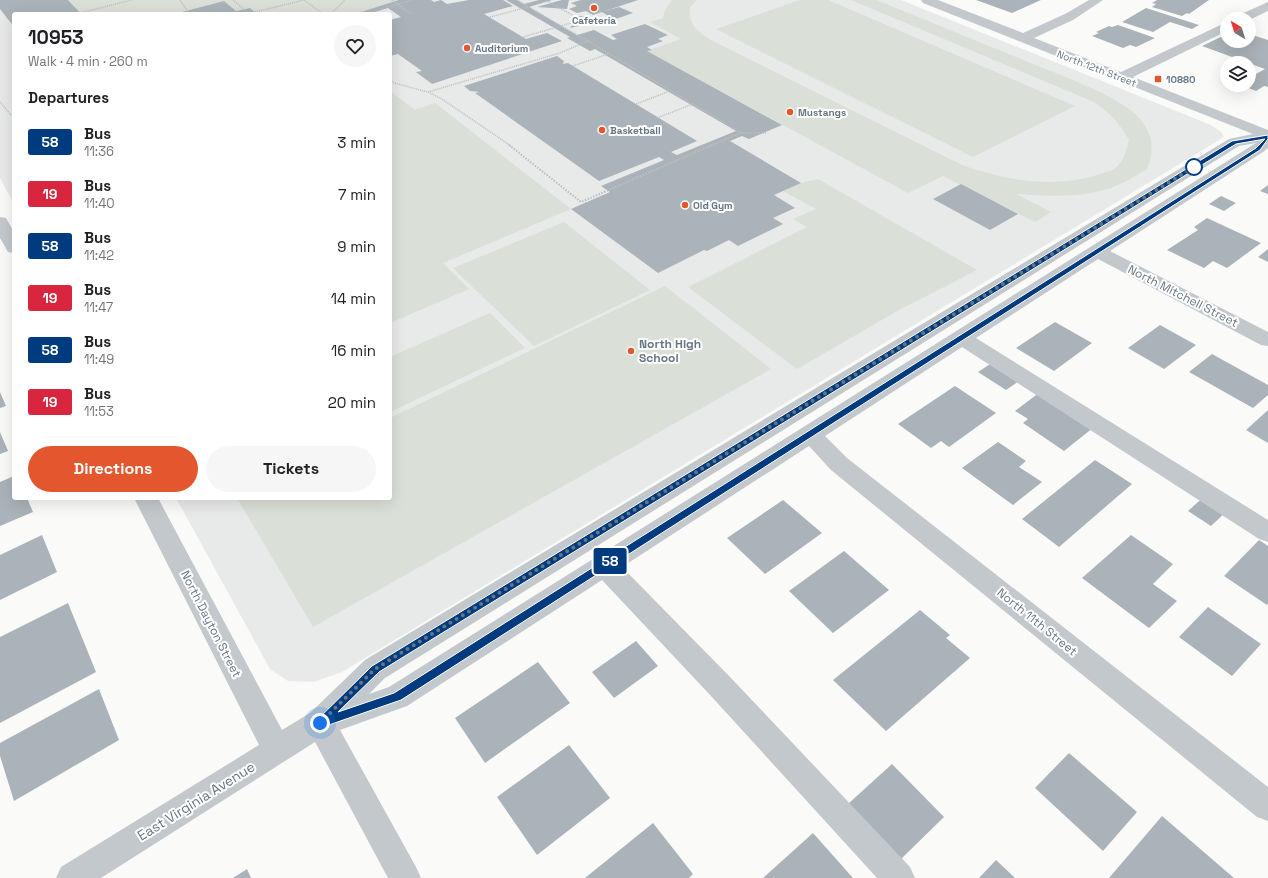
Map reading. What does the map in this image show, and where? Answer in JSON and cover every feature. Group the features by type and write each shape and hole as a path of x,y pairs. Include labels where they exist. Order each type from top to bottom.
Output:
{"street":[{"name":"North 12th Street","path":"927,0 1122,77 1268,137"},
{"path":"1023,38 1069,17 1098,0"},
{"path":"1256,12 1268,6"},
{"path":"1122,77 1220,30"},
{"name":"East Virginia Avenue","path":"320,723 397,697 1098,252 1258,149 1268,137"},
{"name":"East Virginia Avenue","path":"72,878 320,723 375,669 1234,142 1268,137"},
{"path":"0,222 12,244"},
{"name":"North Mitchell Street","path":"1098,252 1268,340"},
{"path":"962,338 1268,532"},
{"name":"North 11th Street","path":"810,434 839,464 1268,806"},
{"name":"North Dayton Street","path":"147,500 277,750"},
{"path":"604,565 726,692 899,878"},
{"path":"320,723 405,878"}],"path":[{"path":"84,12 132,0"},
{"path":"180,0 187,10"},
{"path":"233,0 244,10"},
{"path":"255,12 304,0 320,12"},
{"path":"333,12 345,0"},
{"path":"392,0 411,14"},
{"path":"369,12 413,0"},
{"path":"517,0 741,133"},
{"path":"523,37 581,20 547,1"},
{"path":"490,17 528,6"},
{"path":"428,92 488,76 560,53 588,41"},
{"path":"573,66 609,54"},
{"path":"392,82 428,92 442,99 516,150 581,202 741,133 766,133"},
{"path":"636,104 671,91"},
{"path":"0,102 12,115"},
{"path":"657,118 694,104"}],"shaded area":[{"name":"North High School","path":"0,0 901,0 1211,125 1221,132 1224,137 342,672 314,682 288,681 270,669 177,500 392,500 392,12 12,12 12,200 0,178"},
{"path":"68,0 413,0 370,12 254,12 249,8 236,11 224,1 180,12 78,12"},
{"path":"672,0 697,0 690,7 690,18 694,27 711,40 962,165 995,175 1029,181 1046,182 1080,179 1097,175 1114,169 1120,163 1129,140 1122,128 1114,119 1094,102 851,0 876,0 1088,86 1120,103 1132,111 1141,120 1148,132 1152,149 1147,169 1120,184 1095,192 1069,195 1016,194 1051,212 1035,222 943,176 908,193 647,51 681,39 650,22 663,18 665,10"},
{"path":"800,0 828,0 1075,106 973,157 716,29"},
{"path":"392,93 415,110 435,103 571,209 443,263 469,289 392,322"},
{"path":"818,179 977,270 899,310 797,369 688,287 807,227 793,219 816,209 783,191 801,183"},
{"path":"564,222 650,290 534,346 453,268"},
{"path":"665,286 771,369 313,627 238,500 392,500 392,417"},
{"path":"490,313 525,348 392,411 392,356"}],"building":[{"path":"0,0 68,0 79,12 12,12 12,24 0,9"},
{"name":"Auditorium","path":"399,0 431,0 434,2 441,0 447,4 469,0 503,0 513,6 484,14 526,39 547,33 562,41 432,84 416,72 422,71 398,54 392,56 392,19 401,17 388,8 375,12 361,12"},
{"path":"506,0 517,0 524,4 539,0 552,0 529,7 577,35 594,30 613,40 617,39 611,35 645,24 668,35 658,39 663,41 647,47 652,50 647,51 782,125 749,139 742,136 730,141 801,183 774,195 795,208 773,218 783,224 738,246 729,240 707,251 704,250 658,273 571,209 610,192 601,186 664,160 659,157 599,181 475,93 480,92 470,91 464,86 557,56 564,61 563,64 568,63 697,141 671,152 677,155 736,131 595,49 590,51 567,38 570,37"},
{"path":"562,0 569,0 567,9 537,7"},
{"name":"Cafeteria","path":"581,0 638,0 593,15 586,11 577,13 569,9 577,6 571,3"},
{"path":"976,0 1041,0 1012,13"},
{"path":"1157,0 1209,0 1189,14 1187,13 1182,16 1152,7 1156,4 1152,3"},
{"path":"224,1 236,11 250,8 255,12 182,12"},
{"path":"619,7 633,13 610,21 607,15 602,12"},
{"path":"1146,8 1199,25 1192,29 1170,22 1153,32 1122,22"},
{"path":"579,16 604,19 604,20 570,28"},
{"path":"1118,25 1155,38 1136,47 1130,45 1123,48 1092,36 1099,33 1096,32 1109,26 1112,27"},
{"path":"1256,36 1268,40 1268,87 1264,86 1256,91 1256,74 1265,69 1256,66 1256,56 1229,56 1202,46 1220,37 1220,48 1256,48"},
{"path":"961,184 1018,214 990,230 933,199"},
{"path":"1268,185 1268,194 1260,191"},
{"path":"1221,196 1236,203 1224,211 1209,204"},
{"path":"1207,218 1261,243 1227,268 1213,261 1204,268 1167,250 1198,230 1194,227"},
{"path":"1268,249 1268,262 1258,257"},
{"path":"1055,322 1092,343 1054,371 1016,348"},
{"path":"1160,325 1196,345 1164,369 1128,348"},
{"path":"1212,354 1268,385 1268,395 1253,408 1189,372"},
{"path":"995,361 1022,379 1006,390 978,372"},
{"path":"955,386 996,413 949,447 941,441 931,448 898,424"},
{"path":"0,392 6,406 0,408"},
{"path":"1040,392 1094,427 1064,451 1023,423 1028,419 1015,411"},
{"path":"1268,410 1268,443 1246,430"},
{"path":"0,432 8,451 0,454"},
{"path":"998,442 1026,461 1019,467 1042,482 1013,505 962,468"},
{"path":"1095,460 1132,484 1059,547 1022,519"},
{"path":"12,477 12,500 28,500 33,512 0,526 0,482"},
{"path":"1207,494 1229,509 1211,526 1188,511"},
{"path":"783,500 822,533 765,574 727,538"},
{"path":"42,535 57,572 0,600 0,555"},
{"path":"1131,535 1173,564 1153,584 1177,601 1149,628 1082,578"},
{"path":"1259,540 1268,546 1267,605 1224,576"},
{"path":"844,551 889,590 833,633 789,591"},
{"path":"68,603 96,672 0,723 0,637"},
{"path":"1208,607 1261,644 1232,676 1179,637"},
{"path":"920,610 950,635 946,638 970,658 886,731 833,680"},
{"path":"636,641 658,666 614,698 592,672"},
{"path":"538,662 570,703 485,763 455,718"},
{"path":"99,689 119,740 14,801 0,756 0,743"},
{"path":"569,745 610,798 537,855 497,797"},
{"path":"1069,753 1137,812 1103,851 1035,788"},
{"path":"892,764 944,817 900,860 848,804"},
{"path":"1162,816 1234,878 1109,878"},
{"path":"653,823 693,874 689,878 585,878"},
{"path":"813,833 853,878 763,878"},
{"path":"996,860 1015,878 979,878"},
{"path":"247,869 251,878 233,878"}],"bus line":[{"name":"58","path":"1268,136 1234,142 375,669 320,723 397,697 1112,243 1258,149 1268,139"}],"place":[{"name":"Cafeteria","path":"594,8"},
{"name":"Auditorium","path":"467,48"},
{"name":"10880","path":"1158,79"},
{"name":"Mustangs","path":"790,112"},
{"name":"Basketball","path":"602,130"},
{"name":"Old Gym","path":"685,205"},
{"name":"North High School","path":"631,351"}],"route":[{"path":"320,723 375,669 1194,167"}]}
